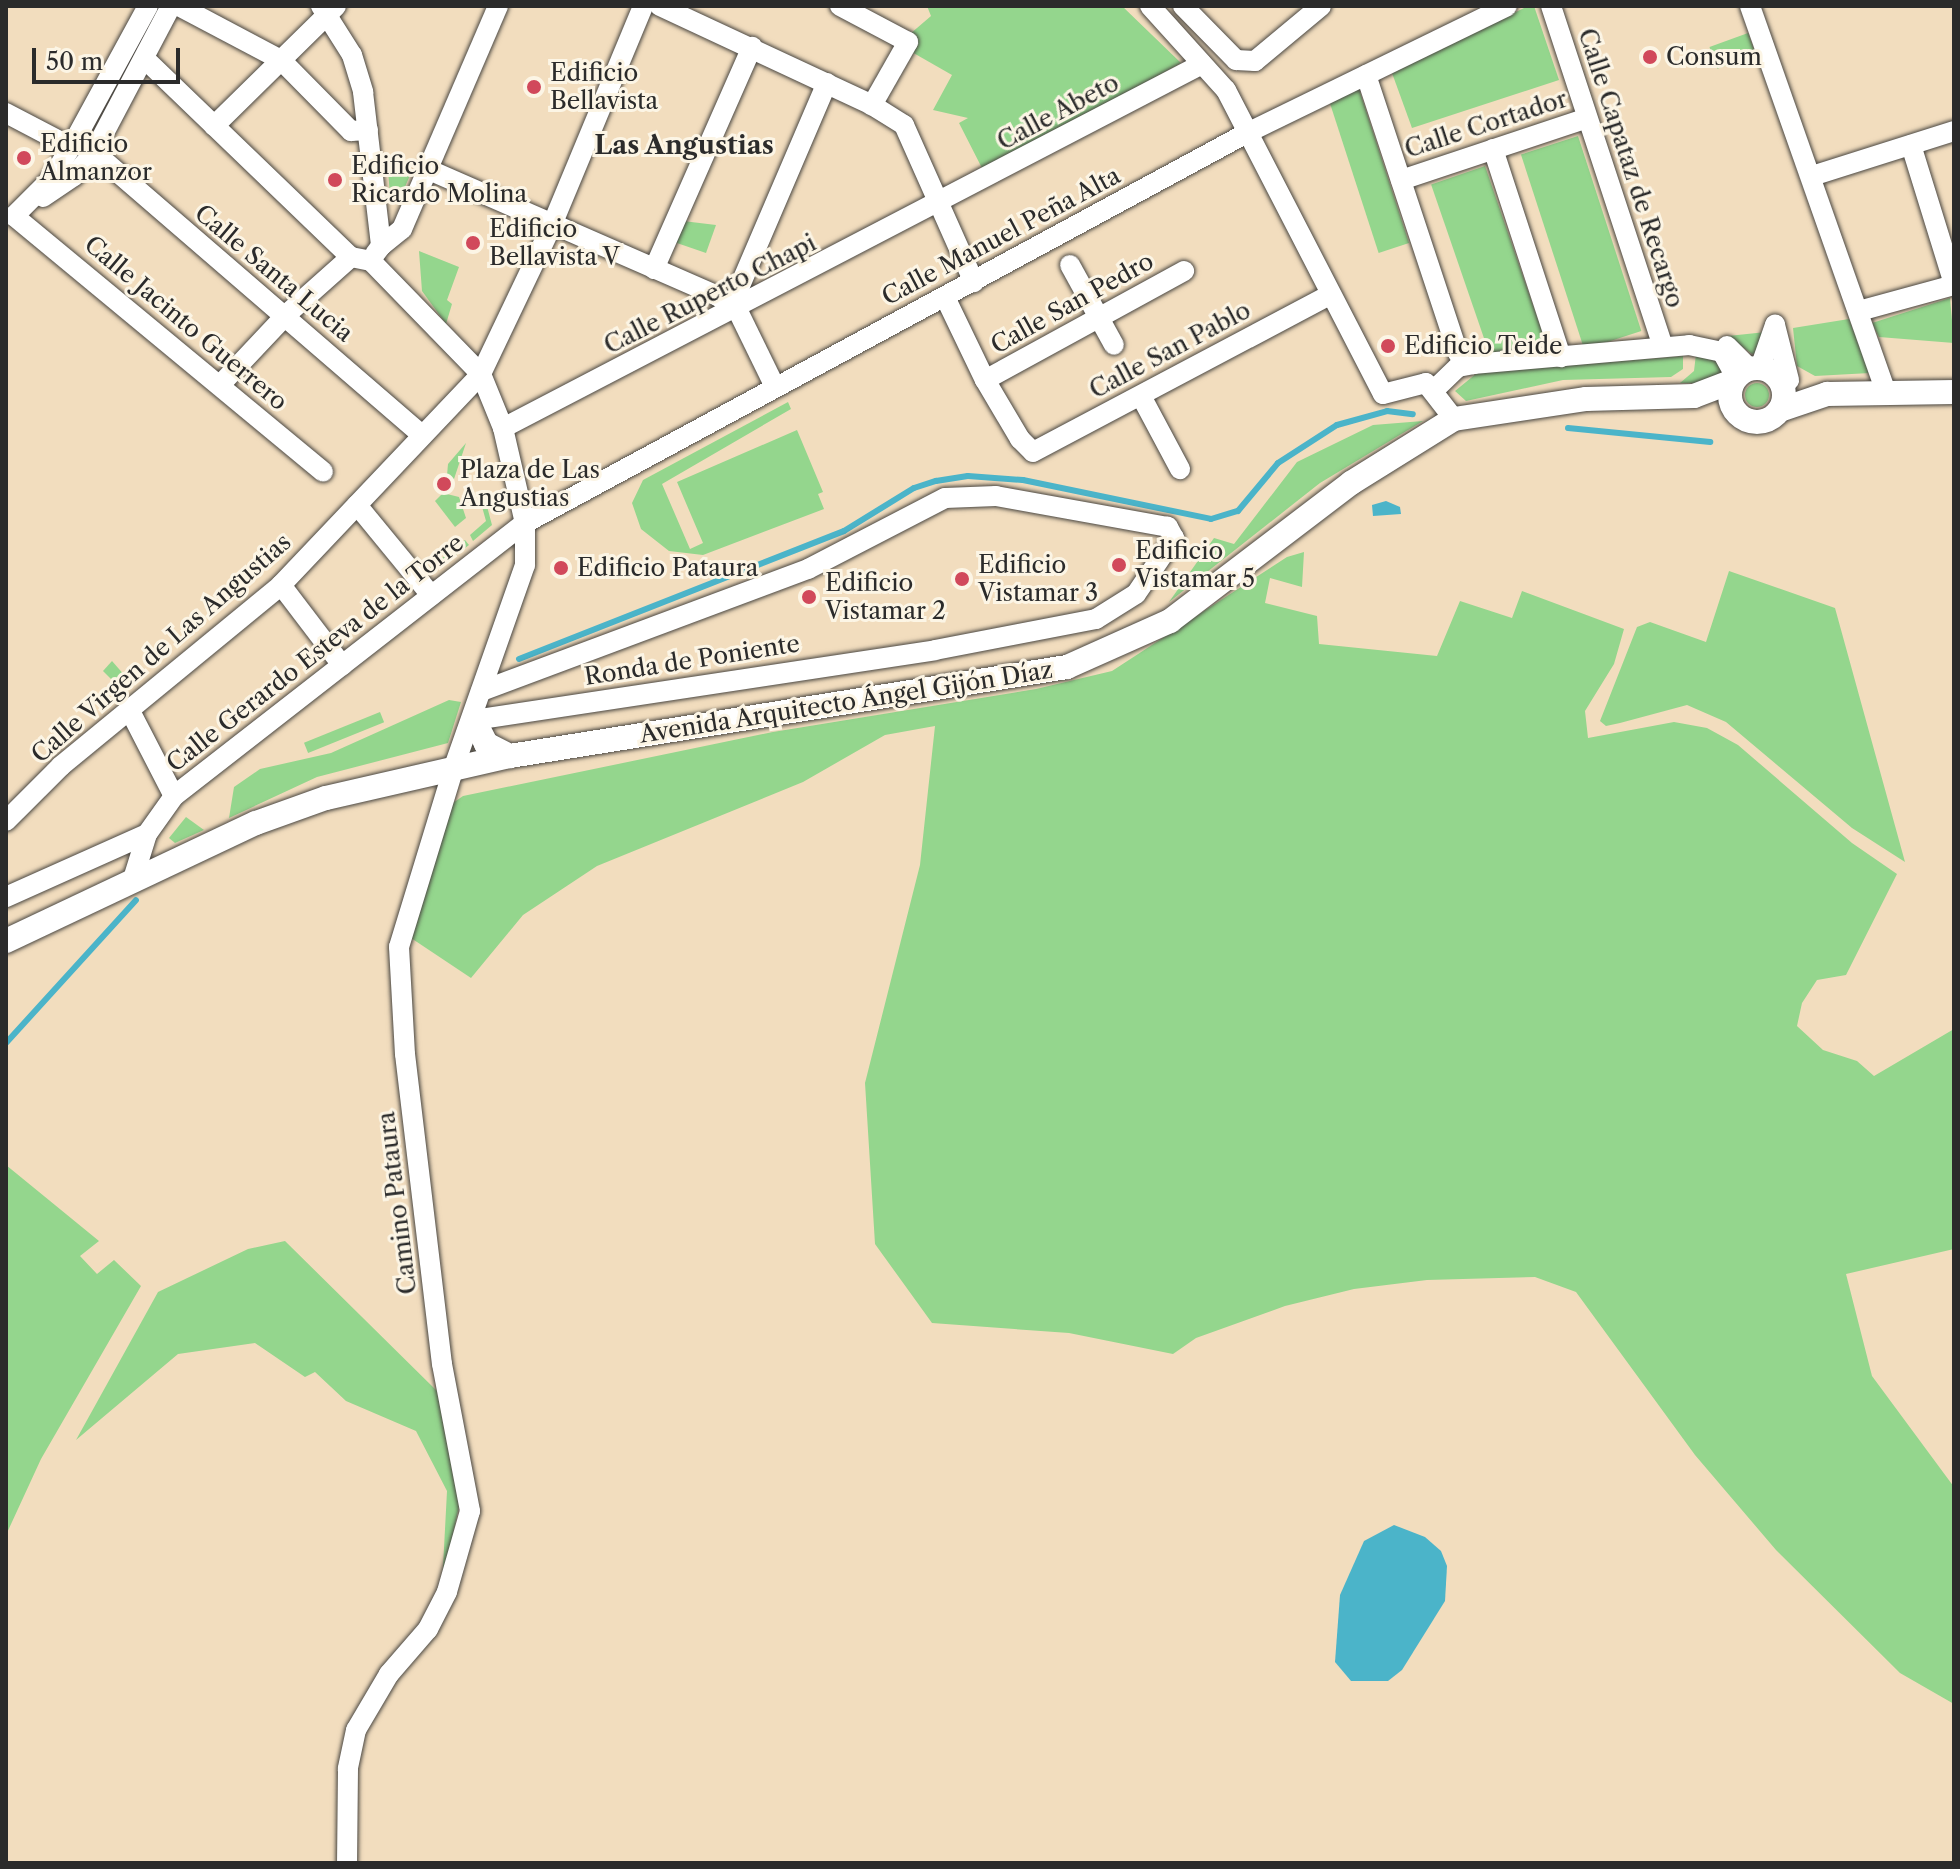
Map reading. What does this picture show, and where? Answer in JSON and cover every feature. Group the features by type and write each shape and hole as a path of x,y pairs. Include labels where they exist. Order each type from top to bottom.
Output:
{"main road":[{"name":"Avenida Arquitecto Ángel Gijón Díaz","path":"6,941 256,823 326,798 510,756 1067,667 1132,642 1227,581 1351,483 1454,419 1586,399 1694,396 1758,375 1827,394"},
{"path":"1737,413 1730,392 1758,375 1783,386 1780,410"},
{"name":"Avenida Arquitecto Ángel Gijón Díaz","path":"1694,396 1760,422 1780,410 1827,394 1954,392"},
{"path":"474,720 486,744 510,756"}],"street":[{"path":"10,219 50,180 148,6"},
{"path":"10,219 74,176 94,152 146,60 171,6"},
{"path":"179,6 281,60 351,131 368,130"},
{"path":"221,384 287,314 402,229 498,6"},
{"name":"Calle Virgen de Las Angustias","path":"6,821 129,709 281,585 481,374 552,225 643,6"},
{"path":"660,6 827,83 904,125 974,282"},
{"path":"840,6 908,42 872,105"},
{"path":"1321,6 1255,61 1236,60 1183,6 1156,13 1226,90 1383,394 1426,383 1454,419"},
{"name":"Calle Manuel Peña Alta","path":"525,523 1247,133 1507,6"},
{"name":"Calle Capataz de Recargo","path":"1551,6 1663,347"},
{"path":"1750,6 1886,392"},
{"path":"214,126 328,9 352,55 368,130 377,209 367,255"},
{"path":"654,269 752,47"},
{"path":"146,60 214,126 367,255 481,374"},
{"name":"Calle Abeto","path":"940,205 1202,64"},
{"path":"1366,75 1458,353 1473,364"},
{"path":"775,387 737,309 739,288 827,83"},
{"path":"6,113 71,147"},
{"name":"Calle Cortador","path":"1401,180 1587,118"},
{"path":"1812,176 1954,131"},
{"path":"1859,311 1954,284 1911,145"},
{"path":"1493,149 1561,357"},
{"name":"Calle Santa Lucia","path":"94,152 287,314 421,434"},
{"path":"427,169 737,309"},
{"path":"377,209 387,211 411,204"},
{"name":"Calle Ruperto Chapi","path":"503,428 940,205"},
{"name":"Calle Jacinto Guerrero","path":"10,219 221,384 323,472"},
{"path":"1070,265 1114,345"},
{"name":"Calle San Pedro","path":"985,380 1184,271"},
{"name":"Calle San Pablo","path":"985,380 1020,439 1033,452 1331,294"},
{"path":"945,297 985,380"},
{"path":"1758,375 1775,321 1758,375"},
{"path":"1433,391 1458,367 1473,364 1689,345 1714,339 1732,349 1758,375"},
{"name":"Camino Pataura","path":"347,1863 348,1769 356,1730 389,1674 428,1629 447,1592 470,1511 442,1364 405,1054 399,947 454,767 474,720 481,691 525,565 525,523 503,428 481,374"},
{"path":"1141,396 1180,469"},
{"path":"481,691 808,569 912,513 956,497 996,496 1168,527 1174,538 1136,594 1118,609 1132,642"},
{"path":"357,505 431,595"},
{"name":"Calle Gerardo Esteva de la Torre","path":"133,879 147,834 174,796 525,523"},
{"path":"281,585 342,665"},
{"name":"Ronda de Poniente","path":"474,720 949,648 1055,629 1118,609"},
{"path":"129,709 174,796"},
{"path":"6,897 147,834"}],"green space":[{"path":"927,6 1122,6 1181,63 984,172 959,123 968,118 933,110 952,75 910,51 918,39 910,34 931,16"},
{"path":"1528,6 1534,6 1559,80 1412,128 1392,73"},
{"path":"1748,33 1756,55 1717,69 1709,47"},
{"path":"1359,89 1409,243 1379,253 1329,99"},
{"path":"1578,136 1641,331 1584,350 1521,155"},
{"path":"387,160 411,173 401,196 390,194"},
{"path":"1485,166 1546,342 1492,360 1431,185"},
{"path":"683,221 716,225 706,253 674,242"},
{"path":"419,251 459,267 447,300 452,304 446,324 422,291"},
{"path":"1950,298 1954,343 1879,337 1872,323"},
{"path":"1849,319 1870,373 1815,376 1797,366 1793,328"},
{"path":"1766,332 1758,353 1752,354 1728,336"},
{"path":"1696,354 1712,354 1723,371 1714,383 1680,383 1694,371"},
{"path":"1683,356 1683,369 1671,377 1563,380 1466,401 1455,391 1477,373"},
{"path":"1757,383 1766,386 1769,395 1766,404 1757,407 1748,404 1745,395 1748,386"},
{"path":"788,402 791,409 662,484 690,549 703,543 677,482 797,430 823,492 818,494 824,509 703,555 669,551 641,529 632,503 643,480"},
{"path":"1423,421 1320,483 1169,602 1214,538 1234,544 1297,462 1373,425"},
{"path":"466,443 451,488 446,487 448,464"},
{"path":"443,493 459,497 466,518 455,527 435,501"},
{"path":"484,495 492,525 473,541 470,535 486,521 479,496"},
{"path":"465,540 469,545 431,574 424,572"},
{"path":"1304,552 1302,587 1270,578 1265,603 1317,616 1319,644 1437,656 1460,601 1512,618 1522,591 1624,629 1614,664 1585,711 1588,738 1674,722 1707,728 1738,745 1852,843 1897,874 1846,975 1817,980 1802,1003 1797,1026 1823,1050 1857,1061 1874,1076 1954,1029 1954,1249 1846,1274 1872,1376 1954,1487 1954,1704 1900,1673 1776,1550 1695,1455 1576,1292 1535,1277 1427,1280 1354,1289 1285,1306 1196,1338 1173,1354 1069,1333 932,1323 875,1244 865,1083 920,865 935,726 885,735 803,782 597,866 523,915 471,978 411,938 453,803 463,796 773,732 1036,689 1112,671 1287,557"},
{"path":"1729,571 1835,608 1905,862 1852,828 1726,722 1687,705 1606,726 1600,721 1637,627 1650,622 1706,642"},
{"path":"112,661 133,685 125,693 103,671"},
{"path":"449,700 461,702 448,743 317,777 229,818 234,787 260,769 331,753"},
{"path":"380,712 384,722 308,753 304,743"},
{"path":"186,817 204,830 175,843 169,838"},
{"path":"6,1165 99,1241 80,1256 97,1274 114,1260 141,1286 41,1459 6,1535"},
{"path":"285,1241 437,1391 459,1506 442,1586 447,1491 416,1431 346,1401 315,1372 305,1377 255,1343 178,1354 76,1440 158,1292 248,1249"}],"water":[{"path":"1386,501 1400,507 1401,514 1373,516 1372,505"},
{"path":"1394,1525 1425,1537 1441,1551 1447,1566 1445,1601 1402,1670 1388,1681 1351,1681 1335,1662 1340,1595 1364,1541"}],"waterway":[{"path":"519,659 844,531 914,488 936,481 968,476 1023,480 1211,519 1238,511 1278,463 1337,425 1387,411 1413,414"},
{"path":"1568,428 1710,442"},
{"path":"6,1043 136,900"}],"place":[{"name":"Consum","path":"1650,57"},
{"name":"Edificio Bellavista","path":"534,87"},
{"name":"Edificio Almanzor","path":"24,158"},
{"name":"Edificio Ricardo Molina","path":"335,180"},
{"name":"Edificio Bellavista V","path":"473,243"},
{"name":"Edificio Teide","path":"1388,346"},
{"name":"Plaza de Las Angustias","path":"444,484"},
{"name":"Edificio Vistamar 5","path":"1119,565"},
{"name":"Edificio Pataura","path":"561,568"},
{"name":"Edificio Vistamar 3","path":"962,579"},
{"name":"Edificio Vistamar 2","path":"809,597"}],"district":[{"name":"Las Angustias","path":"684,146"}]}
